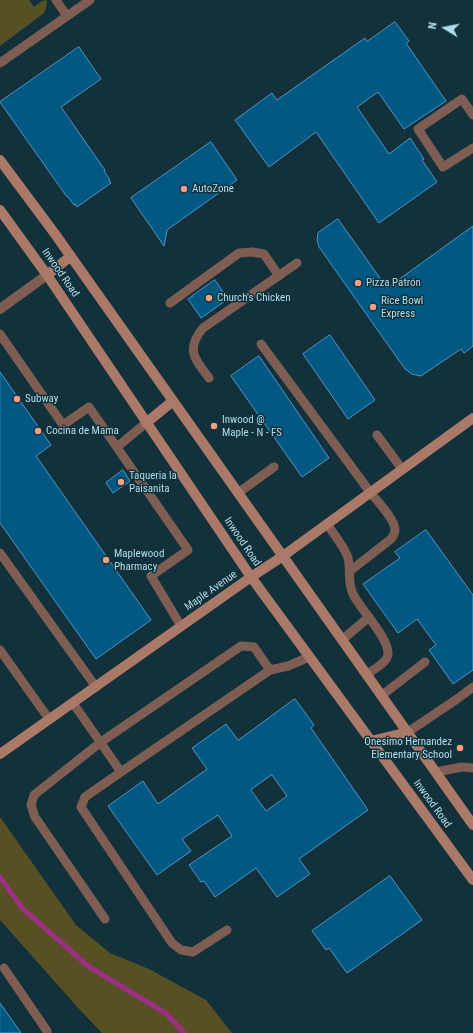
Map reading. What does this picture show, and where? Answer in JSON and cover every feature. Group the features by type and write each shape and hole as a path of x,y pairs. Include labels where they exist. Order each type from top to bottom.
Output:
{"main road":[{"name":"Inwood Road","path":"0,160 71,256 473,825"},
{"name":"Inwood Road","path":"0,210 47,275 251,577 473,880"},
{"path":"47,275 71,256"},
{"path":"146,422 173,401"},
{"name":"Maple Avenue","path":"0,754 283,556 402,469 471,422"},
{"path":"371,741 408,732"}],"street":[{"path":"0,309 47,275"}],"lane":[{"path":"56,0 67,16"},
{"path":"0,63 90,0"},
{"path":"465,104 473,98"},
{"path":"473,115 462,99 418,129 443,167 473,148"},
{"path":"170,303 239,253 252,252 264,254 279,276"},
{"path":"209,378 195,358 193,350 194,342 198,334 203,328 298,264"},
{"path":"0,334 63,425 89,407 188,550 151,576 181,626"},
{"path":"261,344 370,492 388,514 395,529 395,534 391,539 350,571"},
{"path":"117,446 146,422"},
{"path":"377,435 402,469"},
{"path":"238,493 274,467"},
{"path":"327,524 347,556 350,571 349,583 353,594 382,636 387,647 388,655 386,660 366,674"},
{"path":"0,553 96,687"},
{"path":"342,640 369,617"},
{"path":"105,919 35,817 31,805 34,795 101,742 241,646 254,648 270,670"},
{"path":"0,650 49,719"},
{"path":"227,930 193,952 181,950 172,944 81,807 85,798 270,670 288,666 309,656"},
{"path":"381,696 425,662"},
{"path":"408,732 455,701 473,687"},
{"path":"73,702 121,772"},
{"path":"436,772 462,767 473,768"},
{"path":"4,968 47,1033"}],"shaded area":[{"path":"0,0 29,0 34,7 42,1 47,0 44,13 0,46"},
{"path":"0,817 76,925 110,953 149,969 206,1000 232,1033 102,1033 0,920"}],"building":[{"path":"395,22 409,41 406,43 446,101 404,129 378,92 357,107 389,154 410,138 424,159 422,160 437,182 379,223 316,132 269,167 235,120 272,93 277,100 365,38 367,41"},
{"path":"79,47 101,79 61,107 105,170 104,171 111,183 77,207 67,197 0,102"},
{"name":"AutoZone","path":"211,142 237,180 167,230 164,246 131,198"},
{"path":"338,219 387,288 473,226 473,346 464,353 461,349 421,376 412,374 405,369 319,247 317,240 318,233"},
{"name":"Church's Chicken","path":"215,280 228,299 201,318 188,299"},
{"path":"330,335 375,400 348,419 303,354"},
{"path":"259,356 329,458 302,477 231,376"},
{"path":"0,372 51,445 36,456 151,620 96,659 0,523"},
{"path":"123,470 130,481 113,493 106,483"},
{"path":"426,530 473,595 473,670 453,684 429,650 436,645 417,619 398,633 363,584 400,558 395,552"},
{"path":"295,699 314,725 311,728 368,810 299,859 310,874 277,897 256,868 215,897 204,881 201,882 189,865 232,836 218,815 182,839 191,851 157,875 108,806 143,781 158,804 207,769 192,748 226,724 238,740","holes":["272,775 287,796 266,811 251,790"]},
{"path":"390,876 422,920 347,973 329,948 326,950 312,931"},
{"path":"0,1003 21,1033 0,1033"}],"waterway":[{"path":"0,877 22,908 88,966 167,1014 184,1033"}],"place":[{"name":"AutoZone","path":"184,189"},
{"name":"Pizza Patrón","path":"358,283"},
{"name":"Church's Chicken","path":"209,298"},
{"name":"Rice Bowl Express","path":"373,307"},
{"name":"Subway","path":"17,399"},
{"name":"Inwood @ Maple - N - FS","path":"214,426"},
{"name":"Cocina de Mama","path":"38,431"},
{"name":"Taqueria la Paisanita","path":"121,482"},
{"name":"Maplewood Pharmacy","path":"106,560"},
{"name":"Onesimo Hernandez Elementary School","path":"460,748"}]}
